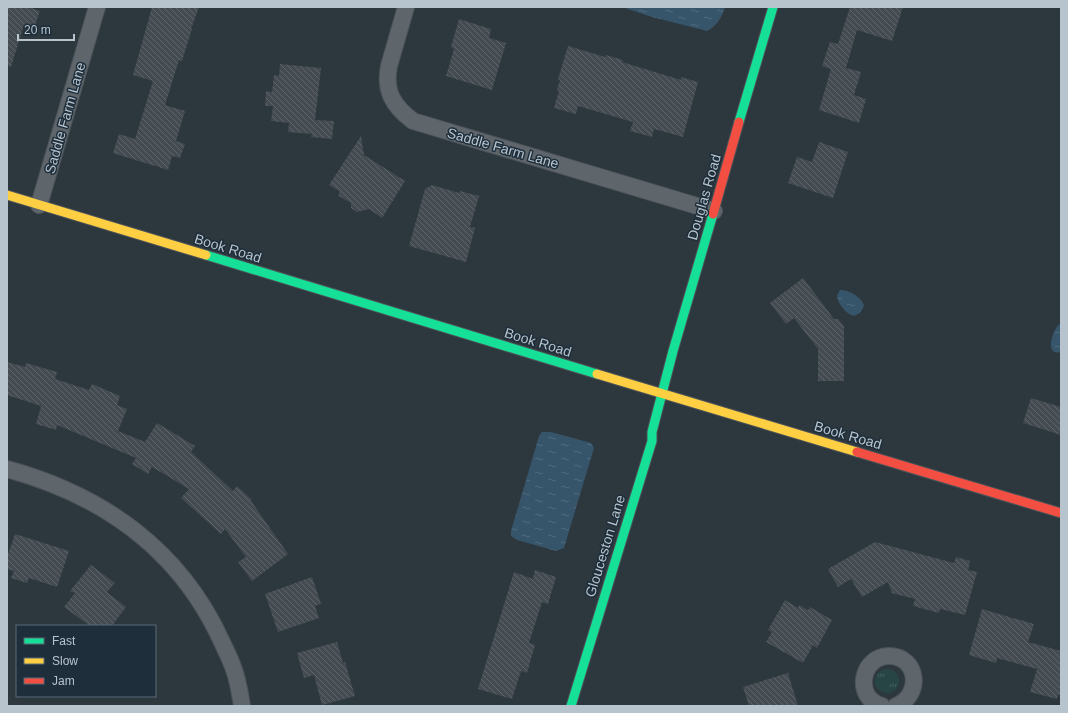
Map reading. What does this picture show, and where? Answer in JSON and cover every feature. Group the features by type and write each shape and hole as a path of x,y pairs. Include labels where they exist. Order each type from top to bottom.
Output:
{"street":[{"name":"Saddle Farm Lane","path":"39,205 97,7"},
{"name":"Saddle Farm Lane","path":"406,7 389,66 388,89 397,108 413,121 714,211"},
{"name":"Douglas Road","path":"661,394 773,7"},
{"name":"Book Road","path":"7,195 661,394 1061,513"},
{"name":"Glouceston Lane","path":"571,706 652,441 652,432 661,394"},
{"path":"7,469 23,473 63,488 98,506 153,545 194,591 209,615 234,668 242,706"},
{"path":"882,706 872,701 867,694 864,687 864,679 870,664 876,659 884,656 900,658 906,662 911,669 914,676 914,684 908,704"}],"green space":[{"path":"887,669 895,673 899,681 895,689 887,693 879,689 875,681 879,673"}],"water":[{"path":"622,7 725,7 719,21 714,27 707,31 652,17"},
{"path":"840,290 851,293 861,300 864,306 860,313 854,316 843,308 837,296"},
{"path":"1061,323 1061,352 1056,352 1052,350 1051,341 1055,330"},
{"path":"542,432 551,432 591,443 594,448 564,548 556,551 517,540 511,536 511,531 539,436"}],"building":[{"path":"7,7 28,7 40,11 33,31 23,28 11,67 7,66"},
{"path":"152,7 199,7 182,61 179,60 165,105 185,111 176,141 185,144 180,158 172,156 168,170 113,153 119,134 135,139 153,81 133,75"},
{"path":"850,7 903,7 892,41 857,30 846,68 861,72 854,95 866,99 859,123 819,110 831,69 822,66 830,42 838,44"},
{"path":"459,19 491,29 489,38 506,43 492,90 446,76 454,49 451,47"},
{"path":"568,46 605,57 606,55 623,60 622,62 681,80 681,77 698,82 683,137 654,129 652,137 630,131 633,122 578,106 576,114 554,108 559,91 557,90 560,80 558,79"},
{"path":"280,64 321,68 315,120 334,121 332,139 311,137 312,134 288,132 289,123 271,121 273,106 265,106 266,91 272,92 274,75 279,76"},
{"path":"361,136 364,155 405,181 382,218 369,209 357,212 351,208 351,203 339,196 339,191 329,185"},
{"path":"819,142 848,152 833,198 788,183 797,157 812,162"},
{"path":"432,185 459,193 460,191 479,196 470,227 475,228 466,262 409,246 425,189"},
{"path":"803,278 834,319 838,319 844,326 844,381 818,381 818,349 794,318 786,324 770,303"},
{"path":"7,362 25,367 26,363 57,372 55,379 89,390 92,384 120,396 117,405 127,409 118,431 145,442 157,423 195,446 191,452 233,491 237,486 252,500 251,501 288,554 252,581 238,562 246,557 225,529 221,534 181,498 189,489 152,467 148,474 132,464 136,458 57,425 56,430 36,424 41,406 7,395"},
{"path":"1031,398 1061,407 1061,435 1023,423"},
{"path":"15,534 69,551 57,587 29,578 27,583 11,578 14,571 7,569 7,557"},
{"path":"875,542 954,563 956,557 970,561 968,570 977,572 965,615 940,609 939,613 913,606 915,599 892,593 888,582 862,597 851,579 838,587 828,569"},
{"path":"91,565 115,583 107,592 126,607 113,625 89,625 64,607 75,593 70,591"},
{"path":"535,570 556,577 548,604 542,602 529,643 535,645 527,673 521,671 512,699 478,689 514,572 533,579"},
{"path":"312,577 321,604 315,606 319,618 278,632 265,594"},
{"path":"785,600 798,608 799,605 808,610 810,607 832,620 817,648 813,645 803,663 766,642 772,632 768,630"},
{"path":"982,609 1034,624 1028,642 1061,651 1061,695 1058,695 1057,699 1030,692 1037,669 997,658 996,663 969,655"},
{"path":"337,642 343,663 345,662 355,696 322,705 314,675 304,678 297,653"},
{"path":"788,673 798,706 749,706 743,687"}],"traffic: fast":[{"path":"739,122 773,7"},
{"path":"571,706 652,441 652,432 673,351 713,214"},
{"path":"206,255 597,374"}],"traffic: slow":[{"path":"7,195 206,255"},
{"path":"597,374 857,452"}],"traffic: jam":[{"path":"713,214 739,122"},
{"path":"857,452 1061,513"}]}
